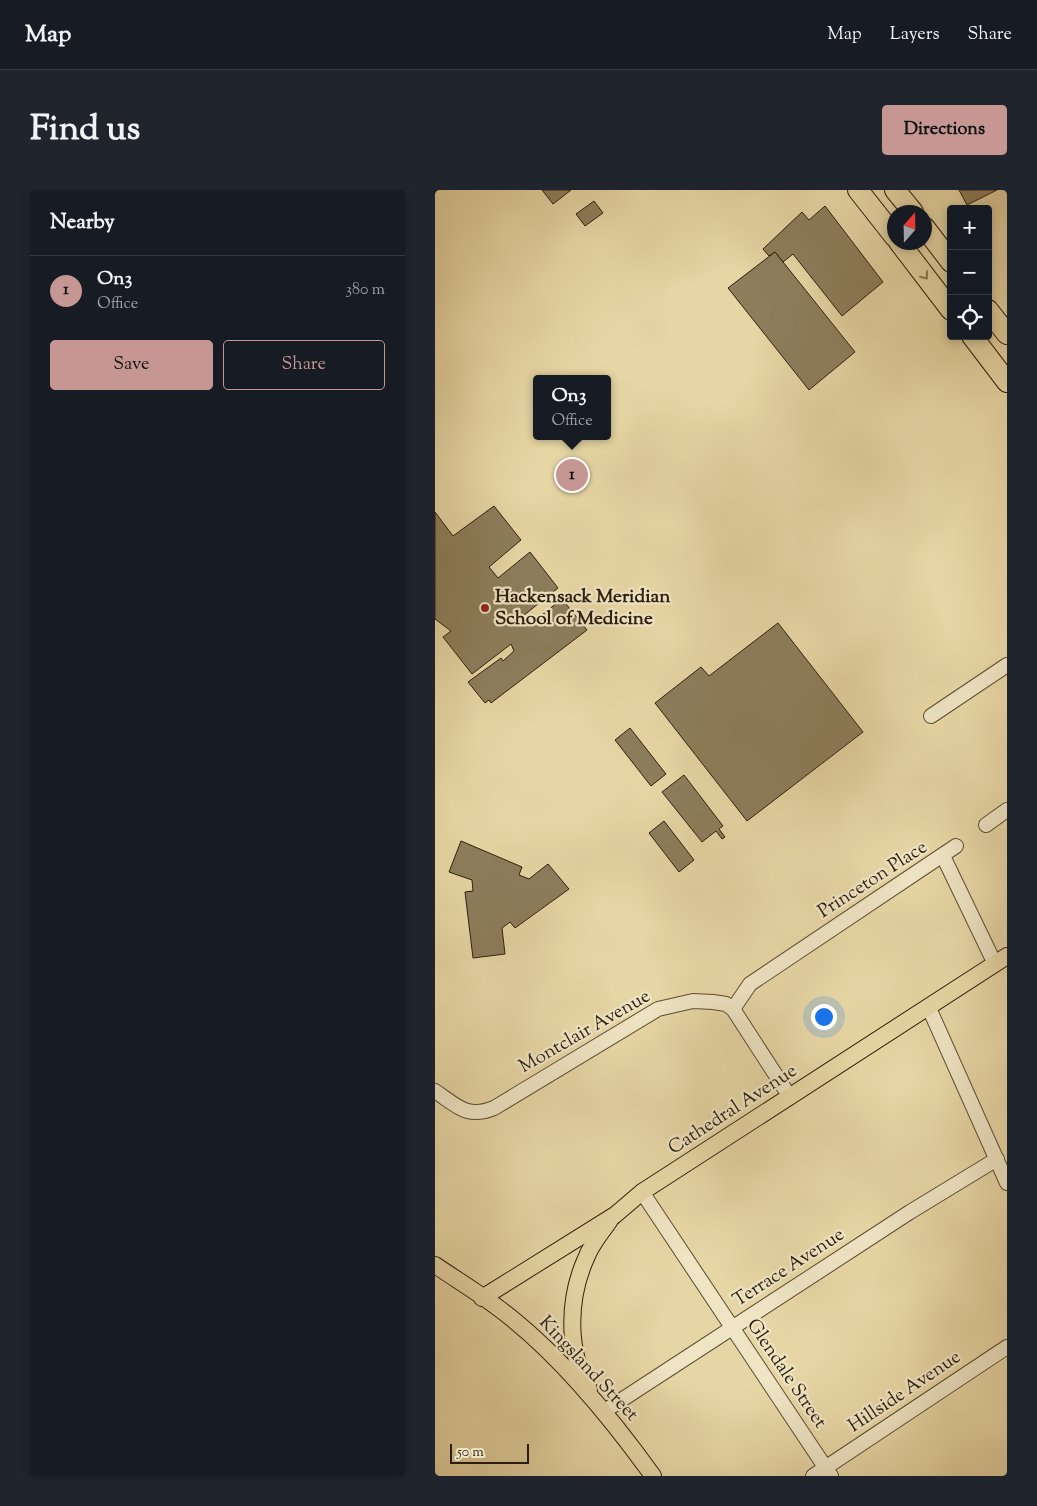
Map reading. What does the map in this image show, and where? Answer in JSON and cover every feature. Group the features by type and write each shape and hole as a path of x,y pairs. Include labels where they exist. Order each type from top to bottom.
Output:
{"highway":[{"path":"858,190 887,227"},
{"path":"895,190 907,205"},
{"path":"932,237 947,257"},
{"path":"905,250 947,305"},
{"path":"992,315 1007,334"},
{"path":"974,340 1007,382"}],"main road":[{"name":"Cathedral Avenue","path":"482,1298 615,1215 642,1192 1001,960"},
{"path":"603,1412 582,1377 574,1349 572,1318 577,1282 587,1254 615,1215"},
{"name":"Kingsland Street","path":"435,1265 509,1316 545,1347 603,1412 653,1476"}],"street":[{"path":"931,716 1007,665"},
{"path":"986,825 1007,810"},
{"path":"943,856 955,846"},
{"name":"Princeton Place","path":"733,1009 750,984 943,856 1001,960"},
{"name":"Montclair Avenue","path":"435,1092 459,1108 471,1113 480,1114 494,1108 657,1009 693,1001 726,1004 733,1009"},
{"path":"929,1008 1007,1183"},
{"path":"733,1009 789,1097"},
{"name":"Terrace Avenue","path":"603,1412 910,1212 997,1159"},
{"name":"Glendale Street","path":"642,1192 828,1472"},
{"name":"Hillside Avenue","path":"813,1476 828,1472 1007,1347"}],"building":[{"path":"542,190 571,190 553,204"},
{"path":"959,190 997,190 967,205"},
{"path":"594,201 603,213 585,226 576,214"},
{"path":"825,206 883,282 842,316 793,254 783,262 775,252 769,256 763,249 802,212 809,220"},
{"path":"775,252 855,352 809,390 728,288"},
{"name":"Hackensack Meridian School of Medicine","path":"494,506 521,540 489,567 498,578 530,552 558,588 523,616 529,625 562,599 587,630 491,703 489,700 485,703 468,682 501,658 503,661 514,651 511,644 472,674 443,637 451,631 435,619 435,512 453,536"},
{"path":"778,623 863,732 747,821 655,703 701,667 709,676"},
{"path":"630,728 666,774 651,786 615,740"},
{"path":"684,775 723,826 719,829 725,837 722,839 716,831 702,842 662,792"},
{"path":"664,821 694,860 679,872 649,833"},
{"path":"461,841 522,867 519,875 529,879 548,864 569,889 515,928 510,922 502,928 505,954 473,958 465,892 473,891 472,880 449,872"}],"place":[{"name":"On3","path":"572,475"},
{"name":"Hackensack Meridian School of Medicine","path":"485,608"}]}
